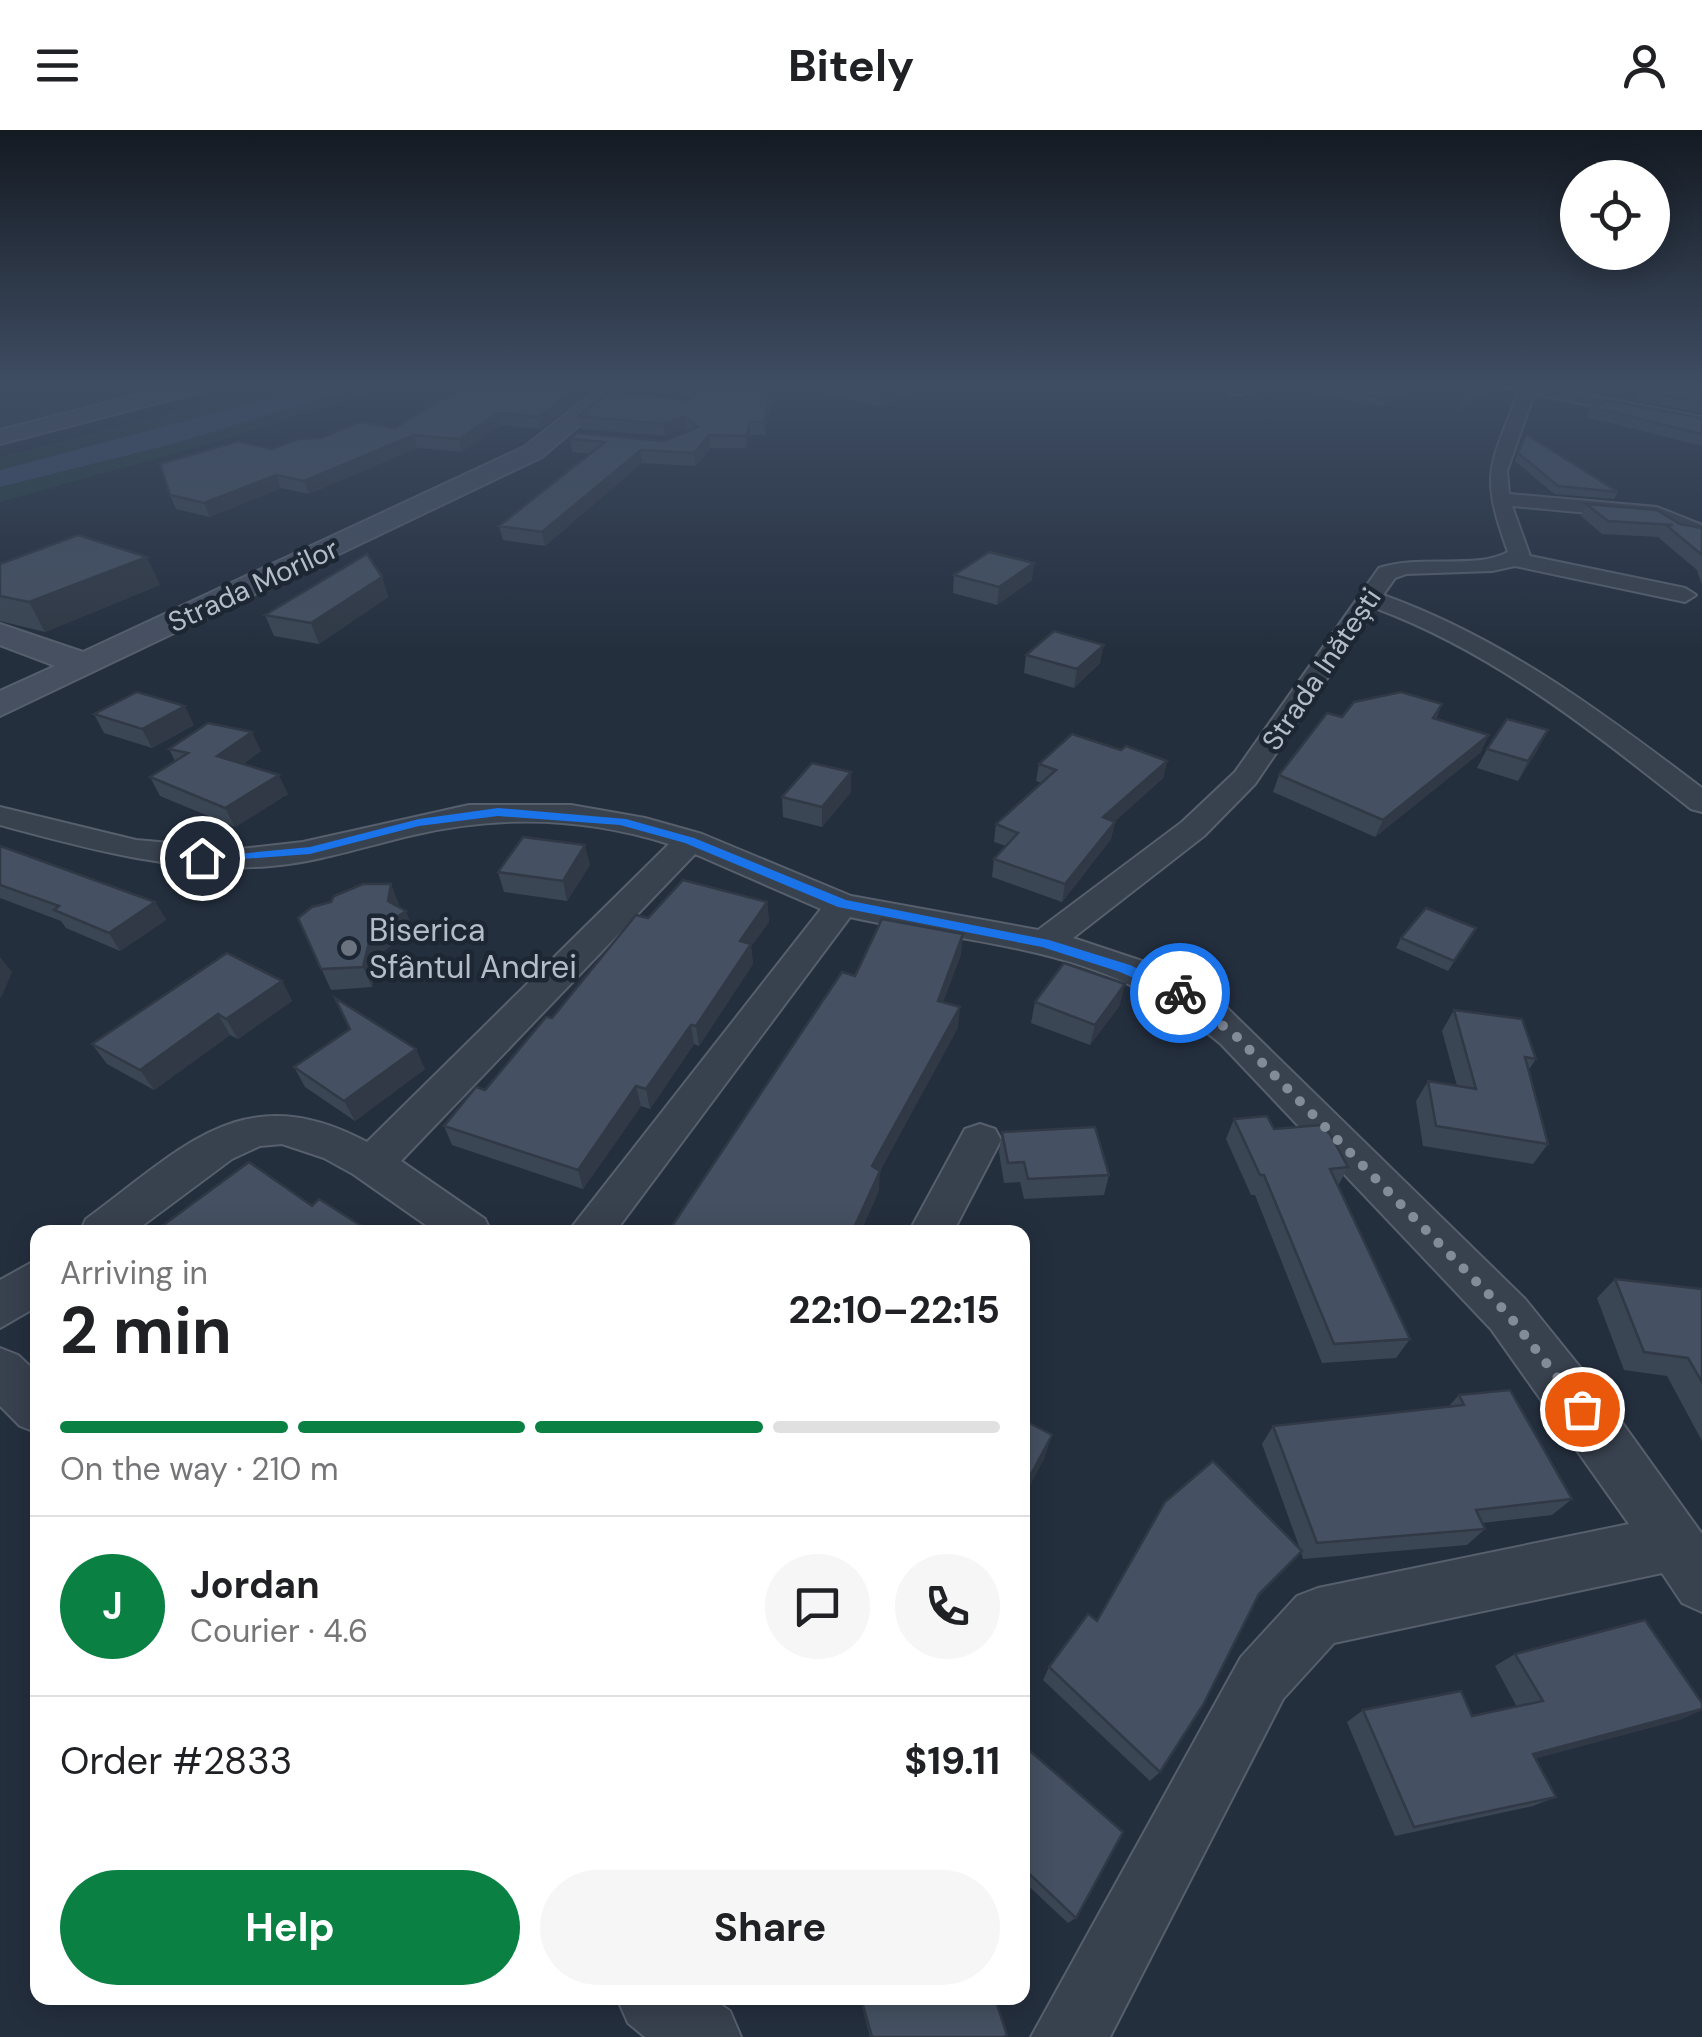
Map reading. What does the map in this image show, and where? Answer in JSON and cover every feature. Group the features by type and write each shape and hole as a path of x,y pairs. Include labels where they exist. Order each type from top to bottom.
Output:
{"street":[{"name":"Strada Morilor","path":"0,705 492,473"},
{"path":"1500,473 1499,500 1519,546 1515,558"},
{"path":"1499,500 1657,513 1702,533"},
{"name":"Strada Inătești","path":"1044,943 1194,829 1246,778 1386,574 1398,568 1515,558 1685,595"},
{"path":"1369,598 1435,623 1566,701 1702,803"},
{"path":"0,634 85,665"},
{"path":"0,816 124,848 202,858 310,850 419,822 498,812 621,821 690,841 842,904 1044,943 1125,968 1186,996 1235,1035 1508,1314 1582,1409 1687,1563 1318,1618 1262,1678 1102,1983 1068,2037"},
{"path":"372,1164 690,841"},
{"path":"595,1225 842,904"},
{"path":"112,1225 218,1149 260,1129 306,1134 372,1164 459,1225"},
{"path":"935,1225 980,1140"},
{"path":"0,1306 30,1285"},
{"path":"0,1371 30,1401"},
{"path":"662,2005 704,2037"}],"green space":[{"path":"56,473 104,473 0,502 0,487"}],"water":[{"path":"0,473 56,473 0,487"}],"building":[{"path":"163,473 323,473 304,481 276,475 204,503 170,495"},
{"path":"566,473 613,473 542,532 499,526"},
{"path":"1542,473 1588,473 1618,492 1558,486"},
{"path":"1586,504 1657,510 1680,524 1702,528 1702,555 1666,525 1673,525 1608,521"},
{"path":"78,535 147,557 29,602 0,596 0,564"},
{"path":"989,552 1034,563 999,587 954,575"},
{"path":"367,554 382,577 311,623 265,615"},
{"path":"1054,631 1104,645 1077,669 1026,655"},
{"path":"137,692 185,706 142,729 94,714"},
{"path":"1401,692 1442,704 1433,718 1489,735 1383,820 1279,775 1327,713 1342,717 1354,702"},
{"path":"1507,719 1548,730 1528,761 1487,749"},
{"path":"208,723 252,732 217,756 279,775 225,808 150,777 188,753 169,749"},
{"path":"1072,734 1121,750 1126,746 1167,761 1103,817 1115,822 1065,884 994,859 1018,833 996,824 1056,770 1039,764"},
{"path":"812,763 851,772 822,807 782,797"},
{"path":"523,837 585,845 563,881 498,872"},
{"path":"0,846 155,902 109,933 54,910 59,906 0,885"},
{"path":"683,880 767,902 740,941 751,944 696,1026 691,1025 646,1089 636,1086 578,1170 444,1126 476,1087 485,1090 546,1017 552,1018 636,915 648,918"},
{"path":"363,884 391,884 388,901 406,911 371,934 363,967 321,969 298,918 312,907 331,902 334,896"},
{"path":"1426,908 1476,928 1454,961 1401,938"},
{"path":"882,919 963,934 938,1001 960,1007 872,1166 880,1171 855,1225 673,1225 842,972 855,976"},
{"path":"227,953 282,981 226,1019 218,1014 140,1070 92,1044"},
{"path":"1064,963 1125,984 1095,1025 1035,1002"},
{"path":"335,998 416,1049 344,1101 294,1067 350,1029"},
{"path":"1454,1010 1522,1019 1536,1059 1525,1057 1548,1144 1436,1126 1428,1081 1476,1089"},
{"path":"1267,1116 1274,1129 1321,1125 1330,1134 1348,1167 1330,1169 1410,1339 1334,1344 1264,1175 1260,1175 1234,1119"},
{"path":"1095,1127 1109,1175 1028,1179 1024,1162 1008,1163 1002,1132"},
{"path":"249,1162 312,1206 319,1199 360,1225 164,1225"},
{"path":"1615,1279 1702,1289 1702,1382 1688,1358 1644,1352"},
{"path":"1510,1390 1572,1499 1476,1510 1485,1529 1317,1543 1273,1426 1464,1405 1459,1395"},
{"path":"1030,1423 1052,1435 1030,1476"},
{"path":"1213,1461 1302,1551 1259,1594 1203,1705 1160,1772 1049,1667 1088,1614 1097,1621 1165,1502"},
{"path":"1645,1620 1702,1703 1702,1709 1533,1754 1556,1797 1414,1827 1363,1710 1461,1691 1472,1716 1543,1701 1515,1654"},
{"path":"1030,1751 1123,1832 1076,1918 1030,1875"},
{"path":"863,2005 997,2005 1007,2035 1003,2037 872,2037"}],"way so far":[{"path":"1180,993 1235,1035 1508,1314 1582,1409"}],"place":[{"name":"Biserica Sfântul Andrei","path":"349,948"}],"route":[{"path":"202,858 277,856 419,822 498,812 621,821 690,841 842,904 1044,943 1125,968 1180,993"}]}
